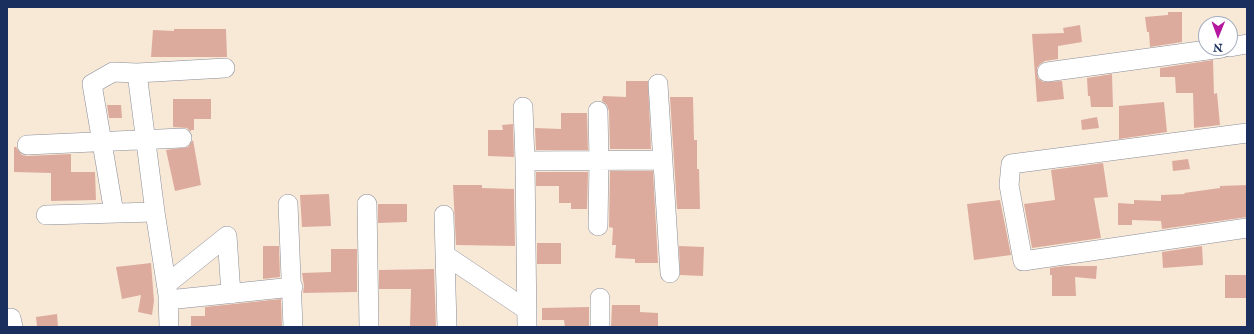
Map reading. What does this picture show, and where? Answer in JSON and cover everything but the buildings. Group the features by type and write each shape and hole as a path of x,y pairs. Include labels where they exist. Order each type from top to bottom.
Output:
{"street":[{"path":"1047,72 1198,51"},
{"path":"114,213 92,84 114,72 136,73 225,68"},
{"path":"136,73 155,212 168,292 168,327"},
{"path":"658,84 670,273"},
{"path":"523,107 527,319"},
{"path":"598,111 598,226"},
{"path":"1246,233 1023,261 1009,185 1011,164 1247,133"},
{"path":"27,145 182,138"},
{"path":"525,161 662,160"},
{"path":"288,204 293,287 293,327"},
{"path":"366,204 369,327"},
{"path":"46,215 155,212"},
{"path":"444,215 447,327"},
{"path":"168,292 227,236 231,294"},
{"path":"445,255 527,319"},
{"path":"168,292 231,294 293,287"},
{"path":"600,298 600,327"}]}
